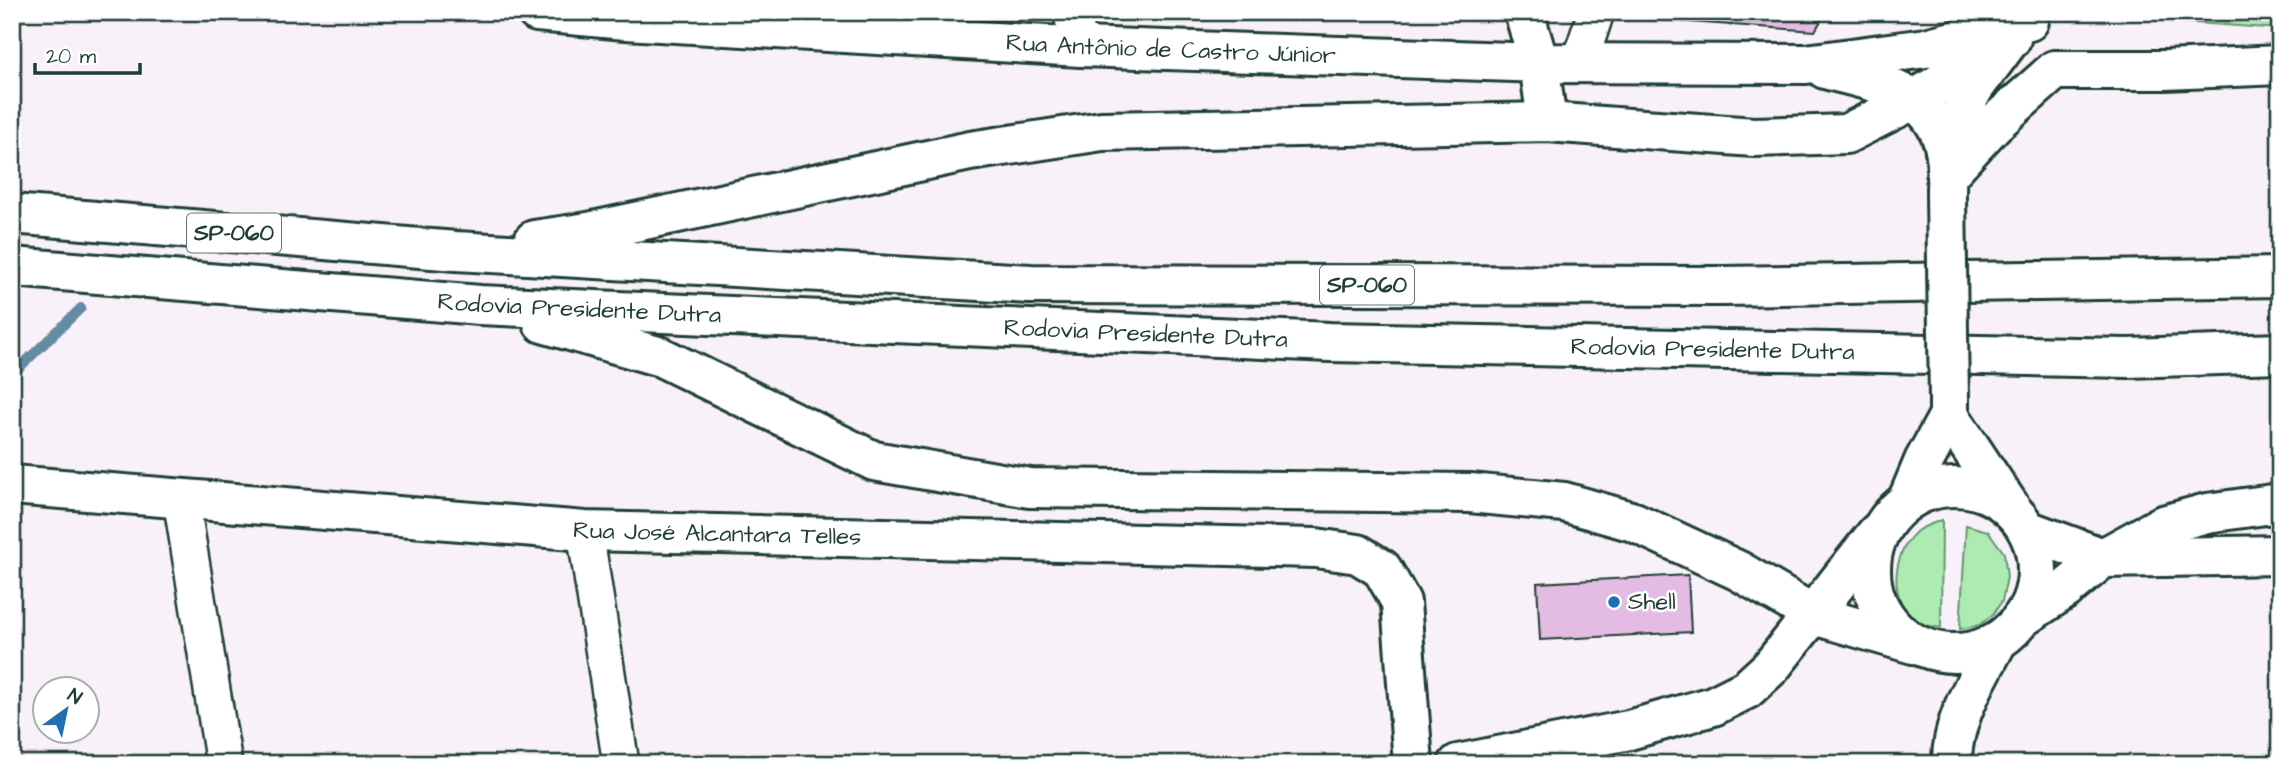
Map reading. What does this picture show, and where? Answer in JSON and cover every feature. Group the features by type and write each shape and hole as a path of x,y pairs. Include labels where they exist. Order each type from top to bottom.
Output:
{"main road":[{"name":"Rua Antônio de Castro Júnior","path":"537,12 1076,30 1539,63 1806,64"},
{"path":"1524,12 1539,63 1547,122"},
{"path":"1806,64 1926,48 2027,24"},
{"path":"456,251 588,232 970,151 1102,131 1547,122 1754,137 1846,134 1915,99 2027,24"},
{"path":"1946,174 1963,108 1974,88 2027,24"},
{"path":"1806,64 1894,88 1915,99 1936,124 1946,174 1949,407 1908,499"},
{"path":"1946,174 1993,125 2055,70 2165,70 2280,65"},
{"name":"Rodovia Presidente Dutra","path":"12,214 456,251 1031,284 1722,286 2280,277"},
{"name":"Rodovia Presidente Dutra","path":"12,267 480,306 1330,342 2128,358 2280,353"},
{"path":"480,306 661,356 874,461 1030,488 1470,493 1564,502 1634,522 1740,571 1814,615 1948,653 1973,651 2009,630 2066,589 2103,558 2163,525 2207,513 2280,503"},
{"path":"1949,407 2019,519 2036,554 2037,581 2030,606 2009,630 1962,712 1952,750 1952,764"},
{"name":"Rua José Alcantara Telles","path":"12,485 585,531 1316,548 1358,554 1382,569 1401,602 1413,764"},
{"path":"1458,764 1629,730 1713,706 1747,688 1771,667 1814,615 1892,512 1908,499 1933,489 1961,486 1988,493 2019,519 2103,558 2280,555"},
{"path":"1881,528 1871,555 1871,583 1877,601 1899,632 1923,647"}],"street":[{"path":"1579,64 1597,12"},
{"path":"181,499 223,764"},
{"path":"585,531 621,764"}],"green space":[{"path":"2174,12 2280,12 2280,29 2169,21"},
{"path":"1942,520 1941,628 1918,624 1906,611 1898,593 1897,574 1901,555 1910,538 1920,529"},
{"path":"1966,525 1988,531 2004,553 2007,577 2002,601 1993,614 1980,625 1960,629"}],"building":[{"path":"1622,12 1826,12 1815,31 1620,17"},
{"name":"Shell","path":"1688,575 1691,632 1540,640 1537,583"}],"waterway":[{"path":"17,370 81,308"}],"place":[{"name":"Shell","path":"1614,602"}]}
